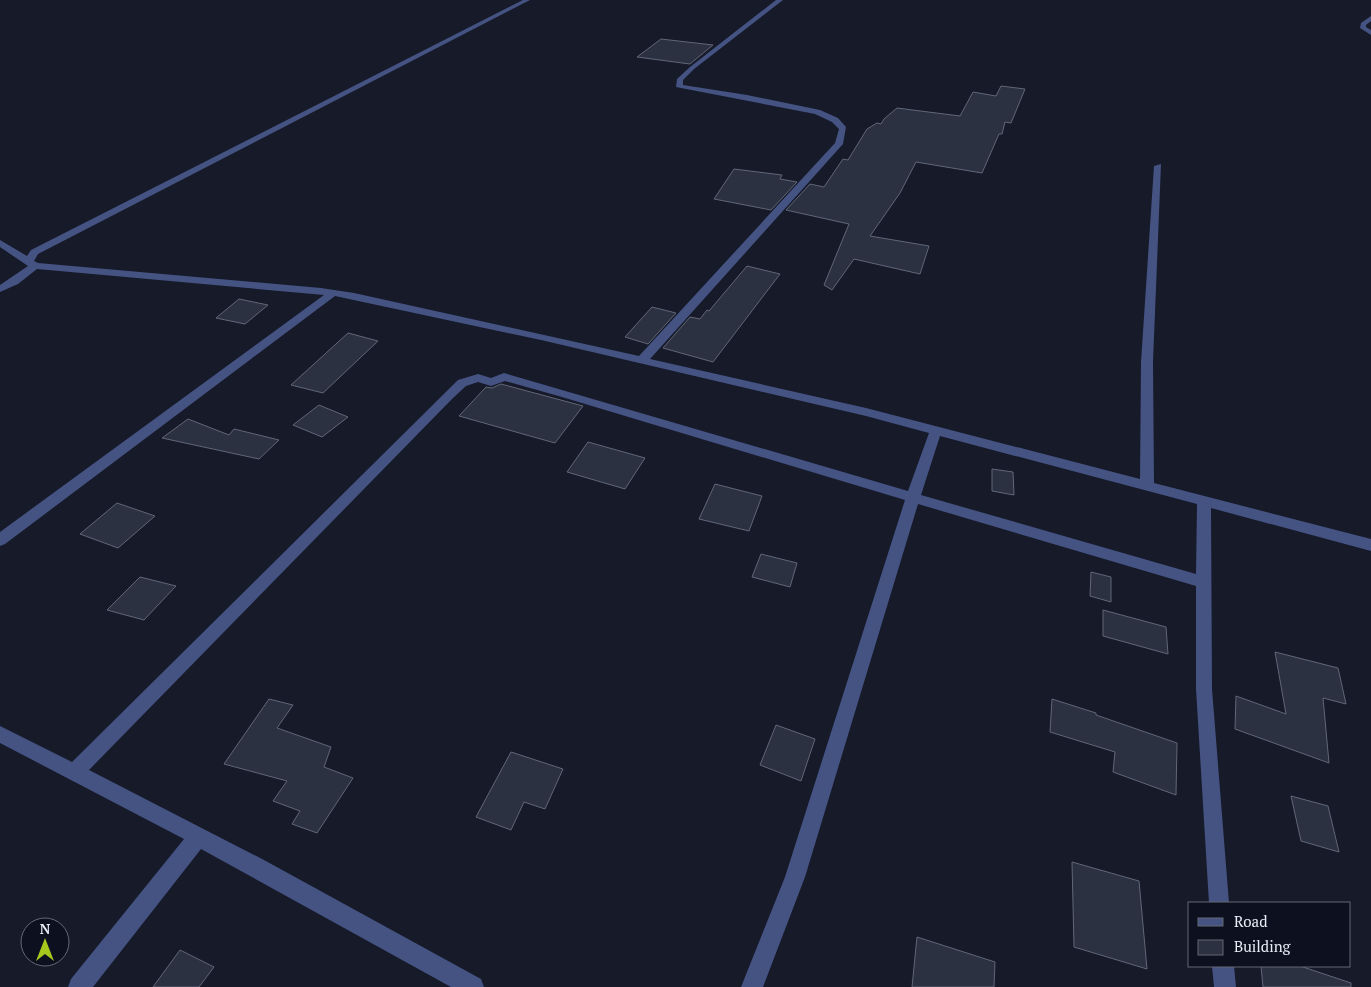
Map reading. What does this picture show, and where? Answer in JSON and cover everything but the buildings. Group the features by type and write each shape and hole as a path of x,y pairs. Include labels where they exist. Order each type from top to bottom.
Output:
{"street":[{"path":"0,289 14,282 31,264 34,252 527,0"},
{"path":"642,360 839,144 843,129 836,120 817,112 747,97 680,87 680,80 692,68 780,0"},
{"path":"1371,18 1363,24 1363,28 1371,33"},
{"path":"1147,485 1147,362 1158,166"},
{"path":"0,243 31,264 333,293 532,334 866,412 1371,545"},
{"path":"0,540 333,293"},
{"path":"75,772 462,383 478,378 491,382 504,377 1204,582"},
{"path":"752,987 795,877 913,497 936,430"},
{"path":"1204,501 1204,689 1219,902"},
{"path":"0,734 257,867 473,987"},
{"path":"79,987 198,837"},
{"path":"1223,967 1225,987"}]}
